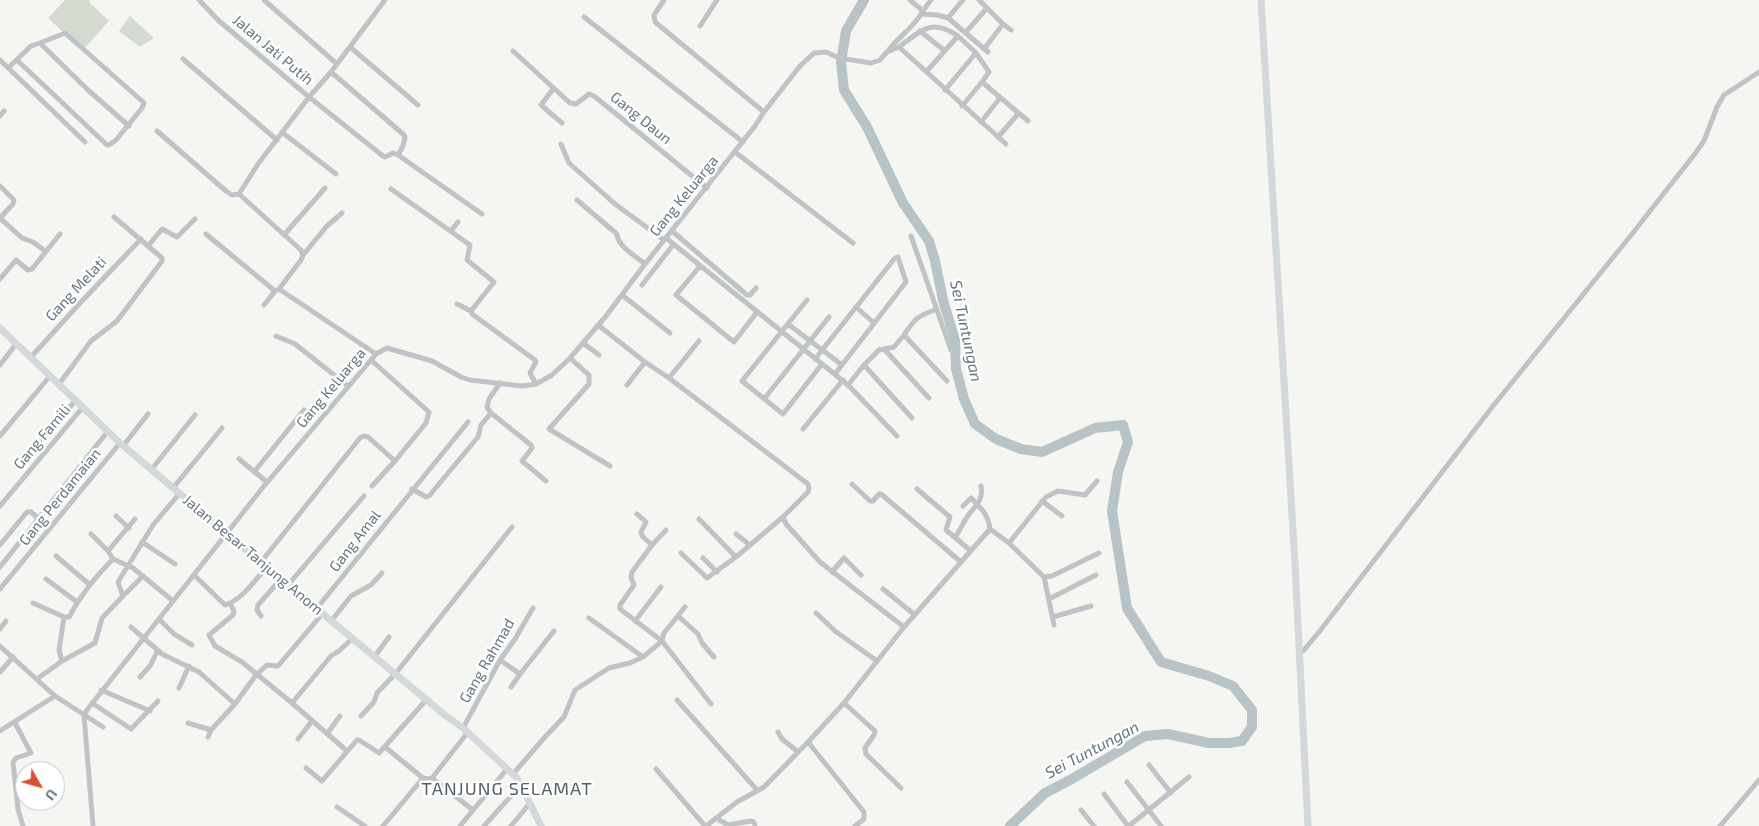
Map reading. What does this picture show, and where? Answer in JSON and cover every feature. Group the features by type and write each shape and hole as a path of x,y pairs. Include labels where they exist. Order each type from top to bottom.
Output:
{"main road":[{"path":"1261,0 1295,564 1308,826"},
{"name":"Jalan Besar Tanjung Anom","path":"0,328 151,470 260,562 466,730 510,771 521,785 541,826"}],"street":[{"name":"Jalan Jati Putih","path":"199,0 219,21 383,156 393,153 398,155"},
{"path":"264,0 337,64"},
{"path":"239,194 255,168 385,0"},
{"path":"664,0 654,15 655,22 764,112"},
{"path":"700,26 718,0"},
{"path":"910,0 922,12 948,18 986,50 1003,24"},
{"path":"887,52 895,42 914,26 931,0"},
{"path":"948,18 963,0"},
{"path":"979,0 1011,30"},
{"path":"966,32 987,8"},
{"path":"584,16 743,142"},
{"path":"920,31 933,26 947,29 958,36 976,53 990,72 962,106"},
{"path":"920,31 945,51"},
{"name":"Gang Keluarga","path":"84,715 101,690 267,482 376,354 387,348 432,361 465,378 500,384 522,386 534,384 552,375 570,358 598,325 743,142 800,66 814,53 826,52 839,58 871,63 880,60 887,52 899,47 920,31"},
{"path":"8,68 31,46 64,33 144,103 129,126 109,145 17,60"},
{"path":"927,72 958,36"},
{"path":"40,43 88,90 129,126"},
{"path":"350,47 418,105"},
{"path":"899,47 1006,144"},
{"name":"Gang Daun","path":"513,51 570,103 573,104 589,94 594,96 707,188"},
{"path":"945,90 976,53"},
{"path":"183,59 277,140"},
{"path":"0,60 86,142"},
{"path":"331,72 403,134 405,137 403,146 398,155 482,214"},
{"path":"1299,653 1306,648 1319,632 1483,418 1694,155 1704,141 1724,95 1759,72"},
{"path":"982,82 1028,121"},
{"path":"554,89 541,105 562,123"},
{"path":"981,122 1000,98"},
{"path":"998,137 1018,114"},
{"path":"156,131 226,192 232,195 239,194"},
{"path":"283,133 336,174"},
{"path":"561,144 569,163 615,204 673,245 848,384 897,436"},
{"path":"735,152 853,243"},
{"path":"0,186 14,200 13,204 0,218 22,238 33,242 45,252"},
{"path":"284,235 324,188"},
{"path":"391,189 464,240 470,247 467,260 494,282 470,311"},
{"path":"239,194 301,250 303,255"},
{"path":"577,200 617,234 617,238 623,246 645,264"},
{"path":"264,305 327,226 342,212"},
{"path":"59,384 92,341 117,321 162,261 162,258 114,217"},
{"path":"148,246 162,230 176,238 195,219"},
{"path":"451,231 458,222"},
{"path":"672,231 747,294 750,295 756,288"},
{"path":"0,278 16,260 28,270 32,269 60,234"},
{"path":"206,234 277,290 376,354"},
{"path":"911,236 952,350"},
{"name":"Gang Melati","path":"31,357 141,240"},
{"path":"642,285 673,245"},
{"path":"815,359 898,257 906,282 835,374"},
{"path":"700,266 676,295 734,342 757,312"},
{"path":"622,295 670,334"},
{"path":"807,300 742,381 783,414 822,364"},
{"path":"457,304 470,311 473,316 535,360 536,362 530,373 534,384"},
{"path":"856,308 874,323"},
{"path":"848,384 879,350 894,347 920,315 937,310"},
{"path":"764,399 829,317"},
{"path":"788,324 842,365"},
{"path":"598,325 808,484 808,492 783,517 736,557 706,578 681,552"},
{"path":"904,335 947,381"},
{"path":"276,336 295,344 348,386"},
{"path":"669,378 698,341"},
{"path":"583,343 599,355"},
{"path":"0,365 16,344"},
{"path":"884,348 929,398"},
{"path":"570,358 589,375 589,384 549,429 610,466"},
{"path":"370,360 428,412 426,423 372,486"},
{"path":"627,385 646,362"},
{"path":"864,365 912,418"},
{"path":"0,436 50,376"},
{"path":"803,429 843,380"},
{"path":"500,384 487,407 491,413 532,445 532,448 522,461 546,481"},
{"path":"40,441 76,400"},
{"name":"Gang Famili","path":"0,506 83,407"},
{"path":"254,472 304,410"},
{"path":"412,489 426,497 429,496 478,437 481,425 491,413"},
{"name":"Gang Perdamaian","path":"0,589 148,414"},
{"path":"151,470 195,415"},
{"name":"Gang Amal","path":"256,675 267,665 278,666 412,489 468,422"},
{"path":"172,488 222,428"},
{"path":"0,567 108,431"},
{"path":"260,562 360,438 368,437 395,461"},
{"path":"239,459 267,482"},
{"path":"1009,543 1046,497 1058,491 1085,495 1097,481"},
{"path":"852,484 870,501 873,501 881,494 961,562"},
{"path":"955,537 966,518 978,505 981,497 981,486"},
{"path":"917,489 950,517 945,528 971,551"},
{"path":"37,679 62,661 95,643 105,614 123,596 118,582 130,566 153,525 179,494"},
{"path":"288,585 364,496"},
{"path":"963,506 969,498 984,510 990,529 1009,543 1044,577 1054,625"},
{"path":"1042,501 1062,516"},
{"path":"0,545 26,512 29,511 39,518"},
{"path":"637,514 646,522 641,532 642,536 652,545"},
{"path":"116,516 129,528"},
{"path":"783,517 786,524 820,562 904,628"},
{"path":"108,551 135,519"},
{"path":"699,519 736,557"},
{"path":"360,716 374,702 378,693 512,527"},
{"path":"656,769 706,826 737,802 758,790 771,780 844,703 904,628 990,529"},
{"path":"666,530 632,572 630,577 634,585 620,606 621,611 662,641 711,704"},
{"path":"91,534 108,551 113,559 130,566 173,601"},
{"path":"736,534 750,545"},
{"path":"142,542 175,564"},
{"path":"1044,577 1052,576 1099,553"},
{"path":"56,556 89,584"},
{"path":"703,558 717,572"},
{"path":"832,572 844,558 861,574"},
{"path":"33,603 64,617 70,617 89,584 113,559"},
{"path":"194,575 222,604 230,603 240,596 267,567"},
{"path":"332,620 351,596 371,585 382,573"},
{"path":"1049,599 1096,575"},
{"path":"126,593 143,576"},
{"path":"46,579 77,602"},
{"path":"261,616 257,610 258,605 281,579"},
{"path":"635,621 661,586"},
{"path":"883,589 915,615"},
{"path":"230,603 235,613 210,633 209,637 215,646 242,662 347,751"},
{"path":"1053,617 1091,606"},
{"path":"460,826 510,771 564,717 575,690 609,668 630,663 643,657 662,641 664,633 685,607"},
{"name":"Gang Rahmad","path":"432,778 466,730 500,660 533,608"},
{"path":"816,613 835,631 877,661"},
{"path":"678,616 698,634 702,643 714,657"},
{"path":"62,661 59,650 64,617"},
{"path":"589,618 643,657"},
{"path":"159,619 174,634 192,645"},
{"path":"0,629 6,621"},
{"path":"131,627 171,659 199,672 235,704"},
{"path":"511,687 554,631"},
{"path":"374,656 389,637"},
{"path":"292,703 331,656 353,638"},
{"path":"0,646 55,696 103,728"},
{"path":"140,677 150,666 158,650"},
{"path":"0,672 13,657"},
{"path":"500,660 520,674"},
{"path":"179,688 188,666"},
{"path":"208,737 210,730 235,704 256,675"},
{"path":"101,690 150,711"},
{"path":"0,731 55,696"},
{"path":"306,768 322,781 357,740 378,753 427,699"},
{"path":"677,700 758,790"},
{"path":"92,703 131,729 158,701"},
{"path":"844,703 875,731 865,748 866,754 901,788"},
{"path":"84,715 93,824 85,826"},
{"path":"327,734 340,716"},
{"path":"298,739 312,721"},
{"path":"14,722 31,753 16,758 13,762 18,809 23,826"},
{"path":"188,723 210,730"},
{"path":"778,732 782,739 797,751"},
{"path":"808,742 864,812 864,819 856,826"},
{"path":"385,747 424,778 432,778 473,810"},
{"path":"1149,765 1171,793"},
{"path":"1104,794 1129,826 1189,777"},
{"path":"383,826 424,778"},
{"path":"1720,826 1759,780"},
{"path":"1127,782 1161,826"},
{"path":"484,826 521,785"},
{"path":"511,826 530,803"},
{"path":"337,807 364,826"},
{"path":"1082,810 1094,826"},
{"path":"716,818 728,825 751,821 754,822 755,826"}],"shaded area":[{"path":"65,0 90,0 89,2 109,21 83,50 48,18"},
{"path":"130,16 154,38 140,47 119,31"}],"waterway":[{"name":"Sei Tuntungan","path":"864,0 846,31 841,62 844,90 867,127 903,203 929,241 955,340 956,369 964,399 975,424 996,439 1021,449 1042,452 1095,428 1123,425 1128,442 1118,472 1112,511 1127,608 1161,662 1209,676 1233,686 1252,710 1252,727 1242,741 1209,743 1168,734 1145,736 1045,793 1010,826"}],"district":[{"name":"TANJUNG SELAMAT","path":"507,789"}]}
